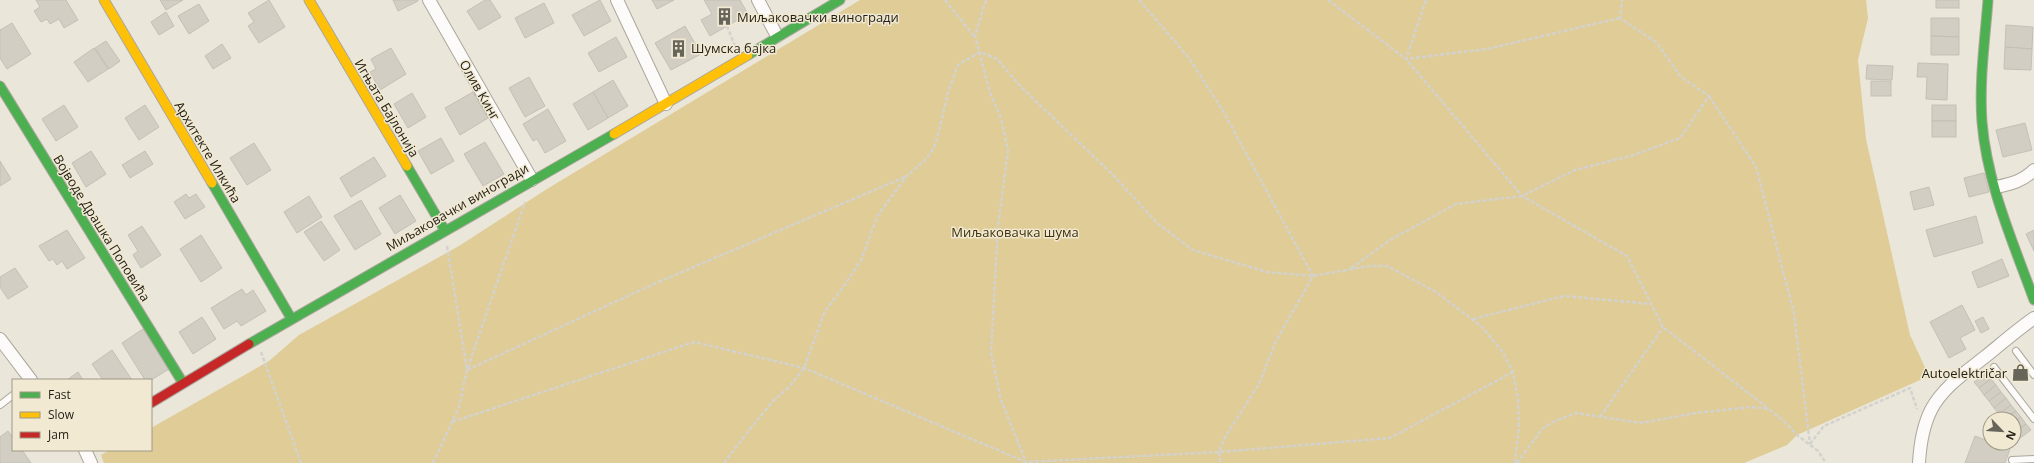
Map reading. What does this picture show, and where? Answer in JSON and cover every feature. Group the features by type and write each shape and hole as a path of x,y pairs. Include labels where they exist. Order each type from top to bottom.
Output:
{"street":[{"name":"Архитекте Илкића","path":"104,0 291,318"},
{"name":"Игњата Бајлонија","path":"309,0 444,229"},
{"name":"Олив Кинг","path":"428,0 532,180"},
{"path":"618,0 666,104"},
{"path":"758,0 777,36"},
{"name":"Миљаковачки виногради","path":"152,402 291,318 444,229 666,104 777,36 840,0"},
{"path":"1988,0 1982,120 1988,158 1996,187 2034,300"},
{"name":"Војводе Драшка Поповића","path":"0,86 183,383"},
{"path":"1996,187 2012,184 2026,178 2034,170"},
{"path":"1919,463 1924,427 1931,410 1950,385 2034,318"},
{"path":"0,339 30,379"},
{"path":"85,451 91,463"}],"lane":[{"path":"2016,351 2034,375"},
{"path":"1994,367 2034,419"},
{"path":"0,405 12,396"},
{"path":"2012,460 2034,459"}],"path":[{"path":"946,0 975,36 990,93 1001,118 1008,151 998,226 991,353 1001,400 1026,462"},
{"path":"975,36 986,0"},
{"path":"1139,0 1189,58 1224,111 1313,276"},
{"path":"1328,0 1406,59 1522,196 1627,256 1663,327 1787,424 1797,435 1818,451 1826,463"},
{"path":"1406,59 1426,0"},
{"path":"1620,18 1622,0"},
{"path":"1406,59 1487,49 1620,18 1657,43 1681,77 1709,96 1756,167 1794,313 1810,444"},
{"path":"727,26 740,59"},
{"path":"980,52 997,58 1020,86 1115,177 1158,224 1193,250 1267,272 1313,276 1369,266 1387,266 1436,292 1473,319 1494,340 1513,372 1518,400 1519,425 1516,463"},
{"path":"724,463 773,401 789,387 804,368 825,311 861,260 878,215 906,177 932,150 937,139 949,89 958,65 980,52"},
{"path":"1350,269 1390,240 1456,204 1522,196 1575,170 1634,155 1680,138 1709,96"},
{"path":"467,370 656,283 906,177"},
{"path":"433,463 460,407 467,370 532,180"},
{"path":"444,229 467,370"},
{"path":"1220,463 1219,452 1225,437 1259,384 1276,341 1313,276"},
{"path":"1473,319 1564,296 1651,304"},
{"path":"1600,417 1663,327"},
{"path":"256,339 301,463"},
{"path":"452,422 694,342 804,368 1026,462 1219,452 1390,438 1513,372"},
{"path":"1810,444 1824,426 1910,388 1924,427"},
{"path":"1516,463 1543,428 1555,420 1576,414 1641,423 1696,413 1751,407 1769,409"}],"green space":[{"name":"Миљаковачка шума","path":"860,0 1866,0 1868,18 1858,60 1866,139 1910,335 1929,376 1797,435 1787,445 1744,463 104,463 101,455 108,451 152,451 152,427 269,361 299,335 459,246 547,189"}],"building":[{"path":"36,0 66,0 78,20 64,28 59,19 50,24 47,19 41,22 34,11 40,7"},
{"path":"160,0 183,0 166,10"},
{"path":"269,0 285,27 259,43 248,26 254,22 248,13"},
{"path":"393,0 418,0 418,1 398,11"},
{"path":"485,0 490,0 501,17 479,30 467,11"},
{"path":"600,0 611,21 584,36 572,15"},
{"path":"652,0 674,0 657,9"},
{"name":"Миљаковачки виногради","path":"704,0 740,0 748,14 710,36 701,20 712,14"},
{"path":"1936,0 1959,0 1959,8 1936,8"},
{"path":"544,3 554,23 525,38 515,18"},
{"path":"199,4 209,21 189,34 178,16"},
{"path":"166,12 174,26 159,35 151,22"},
{"path":"1931,18 1959,18 1959,37 1931,36"},
{"path":"12,23 31,54 7,69 0,58 0,30"},
{"path":"2006,25 2033,27 2032,49 2005,47"},
{"name":"Шумска бајка","path":"685,26 701,54 671,70 655,43"},
{"path":"1931,36 1959,37 1959,55 1931,55"},
{"path":"616,37 627,57 599,72 588,53"},
{"path":"106,41 120,61 109,69 95,48"},
{"path":"222,44 231,58 213,69 205,56"},
{"path":"2005,47 2032,49 2031,70 2004,69"},
{"path":"94,48 108,69 88,82 74,62"},
{"path":"391,48 406,74 380,90 370,72 376,69 371,59"},
{"path":"1918,63 1948,64 1947,100 1926,99 1927,77 1917,77"},
{"path":"1867,65 1893,66 1892,80 1866,79"},
{"path":"529,77 545,106 525,117 509,88"},
{"path":"613,80 628,106 608,118 593,92"},
{"path":"1871,81 1891,81 1891,96 1871,96"},
{"path":"473,92 488,118 460,135 445,108"},
{"path":"593,92 608,118 588,130 573,104"},
{"path":"412,93 426,117 408,128 394,104"},
{"path":"64,105 78,127 56,141 42,119"},
{"path":"145,105 159,127 139,140 125,118"},
{"path":"1932,105 1956,105 1956,121 1932,121"},
{"path":"548,109 566,141 545,153 537,139 533,141 523,124"},
{"path":"1932,121 1956,121 1956,137 1932,137"},
{"path":"2025,123 2032,150 2003,157 1996,130"},
{"path":"441,138 454,161 431,174 418,151"},
{"path":"485,142 504,174 483,186 464,154"},
{"path":"254,143 271,170 247,185 230,158"},
{"path":"91,151 106,174 86,187 72,163"},
{"path":"145,151 153,164 130,178 122,165"},
{"path":"374,157 386,176 351,197 340,178"},
{"path":"0,161 11,179 0,186"},
{"path":"1984,173 1989,192 1969,197 1964,178"},
{"path":"1929,187 1934,205 1914,210 1910,192"},
{"path":"186,194 189,198 196,194 205,207 185,219 174,202"},
{"path":"400,195 416,221 395,234 379,208"},
{"path":"309,196 322,217 297,233 284,212"},
{"path":"361,200 381,234 355,250 334,216"},
{"path":"1976,216 1983,243 1934,257 1926,230"},
{"path":"321,221 340,250 324,261 304,232"},
{"path":"142,226 161,255 141,268 133,255 138,251 128,235"},
{"path":"67,230 85,258 67,269 62,261 57,265 53,259 49,261 39,246"},
{"path":"2034,230 2034,251 2026,234"},
{"path":"201,235 222,268 201,282 180,249"},
{"path":"2002,259 2009,276 1978,288 1972,272"},
{"path":"15,268 28,287 8,299 0,287 0,277"},
{"path":"242,289 246,295 253,290 266,311 241,326 237,321 224,329 211,308"},
{"path":"1962,305 1975,330 1960,338 1966,349 1949,358 1930,322"},
{"path":"202,317 216,339 193,354 179,332"},
{"path":"1983,317 1989,329 1981,333 1975,321"},
{"path":"143,329 169,369 152,379 144,379 122,343"},
{"path":"112,350 131,379 102,379 92,364"},
{"path":"78,372 82,379 68,379"},
{"path":"1987,373 1991,379 1979,388 1974,382"},
{"path":"1991,379 1996,385 1984,395 1979,388"},
{"path":"1996,385 2001,392 1989,401 1984,395"},
{"path":"2001,392 2006,398 1994,408 1989,401"},
{"path":"2006,398 2011,405 2003,411 1996,411 1994,408"},
{"path":"2011,405 2016,411 2003,411"},
{"path":"2022,418 2026,424 2022,427"},
{"path":"2026,424 2031,430 2022,437 2022,427"},
{"path":"8,431 12,437 12,451 23,451 31,463 0,463 0,437"},
{"path":"1975,436 1982,439 1982,451 2009,451 2005,463 1965,463"}],"traffic: fast":[{"path":"748,55 840,0"},
{"path":"1988,0 1981,91 1982,122 1985,145 1995,190 2034,300"},
{"path":"0,86 183,383"},
{"path":"249,344 614,134"},
{"path":"407,166 444,229"},
{"path":"212,183 291,318"}],"traffic: slow":[{"path":"104,0 212,183"},
{"path":"309,0 407,166"},
{"path":"614,134 748,55"}],"traffic: jam":[{"path":"152,402 249,344"}],"place":[{"name":"Миљаковачки виногради","path":"724,17"},
{"name":"Шумска бајка","path":"678,48"},
{"name":"Autoelektričar","path":"2020,373"}]}
